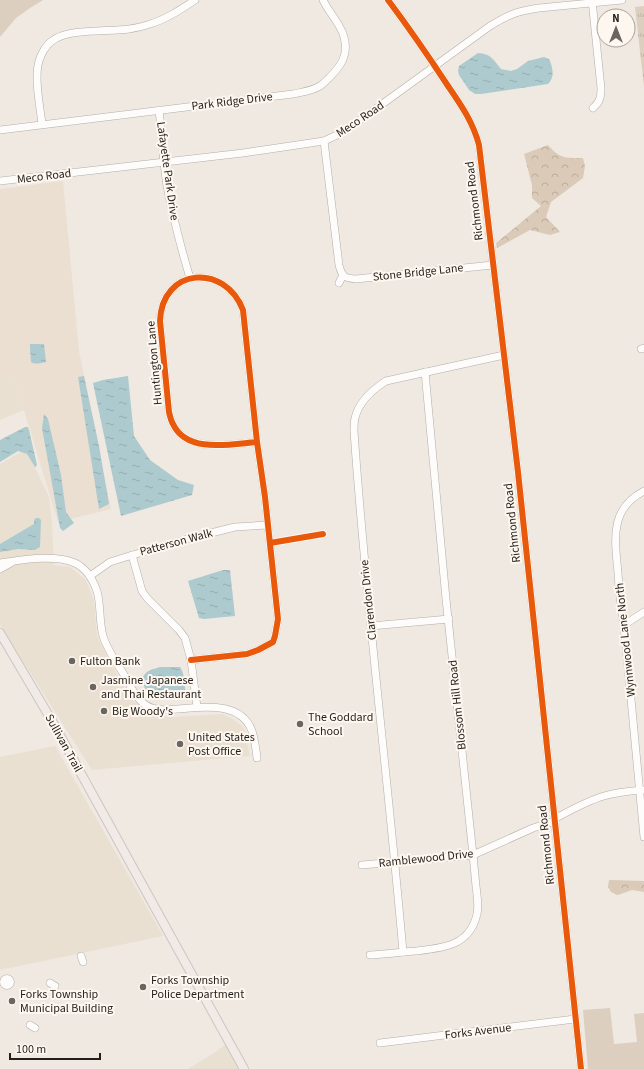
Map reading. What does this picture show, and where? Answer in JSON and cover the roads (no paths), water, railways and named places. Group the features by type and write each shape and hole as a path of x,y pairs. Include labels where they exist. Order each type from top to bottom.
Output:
{"main road":[{"name":"Sullivan Trail","path":"0,633 52,721 244,1069"}],"street":[{"path":"42,124 36,75 39,61 45,49 52,40 73,33 130,29 147,25 162,20 195,0"},
{"name":"Park Ridge Drive","path":"0,130 293,94 321,86 338,70 343,61 346,49 344,37 340,27 323,0"},
{"name":"Richmond Road","path":"388,0 435,66 468,117 479,145 518,472 581,1069"},
{"name":"Meco Road","path":"0,181 243,153 324,141 338,135 364,118 490,26 512,14 525,10 592,1 622,0"},
{"path":"592,1 601,88 600,100 593,108"},
{"name":"Lafayette Park Drive","path":"159,110 167,184 173,215 190,278"},
{"path":"324,141 339,265 343,275 339,283"},
{"name":"Stone Bridge Lane","path":"343,275 345,278 356,279 493,265"},
{"path":"190,278 202,277 224,284 234,292 241,303 243,310 278,619 273,642 258,650 247,654 191,660"},
{"name":"Huntington Lane","path":"190,278 183,280 171,290 166,297 160,312 169,412 174,426 182,435 192,442 201,445 210,446 257,442"},
{"name":"Clarendon Drive","path":"403,952 361,530 354,431 355,418 363,401 369,394 386,381 504,355"},
{"name":"Blossom Hill Road","path":"370,955 448,946 466,936 470,931 477,913 477,895 448,619 425,372"},
{"name":"Wynnwood Lane North","path":"644,491 628,503 621,514 615,536 642,790 644,838"},
{"name":"Patterson Walk","path":"90,576 110,562 132,555 223,530 268,525"},
{"path":"132,555 142,591 185,638 191,660 197,708"},
{"path":"0,563 60,559 76,564 90,576 97,592 103,636 109,651 133,692 142,702 147,706 165,710 220,708 238,714 248,723 252,730 255,739 257,758"},
{"path":"0,569 15,561"},
{"path":"624,625 644,612"},
{"path":"371,626 448,619"},
{"name":"Ramblewood Drive","path":"362,865 473,855 533,828 555,821 556,818 577,807 603,796 642,790"},
{"name":"Forks Avenue","path":"380,1043 575,1019"}],"water":[{"path":"478,53 489,56 501,69 511,71 517,69 528,61 544,57 549,59 553,72 552,79 548,84 475,94 469,90 458,71 459,66"},
{"path":"30,344 44,344 46,362 36,364 31,362"},
{"path":"84,376 99,446 109,504 99,509 78,377"},
{"path":"128,376 134,436 150,460 178,480 194,485 192,495 121,516 93,383"},
{"path":"44,414 48,419 61,475 66,512 74,523 63,531 60,528 42,428"},
{"path":"25,427 28,427 29,430 37,465 35,467 27,454 18,451 0,462 0,440"},
{"path":"36,518 41,520 40,547 35,550 18,549 0,552 0,544 34,524 34,520"},
{"path":"223,570 230,570 235,616 204,619 199,618 188,581"},
{"path":"160,667 180,667 182,670 185,684 185,694 179,699 165,699 153,696 145,689 142,679 145,674"}],"place":[{"name":"Fulton Bank","path":"72,661"},
{"name":"Jasmine Japanese and Thai Restaurant","path":"93,687"},
{"name":"Big Woody's","path":"104,711"},
{"name":"The Goddard School","path":"300,724"},
{"name":"United States Post Office","path":"180,744"},
{"name":"Forks Township Police Department","path":"143,987"},
{"name":"Forks Township Municipal Building","path":"12,1001"}]}
